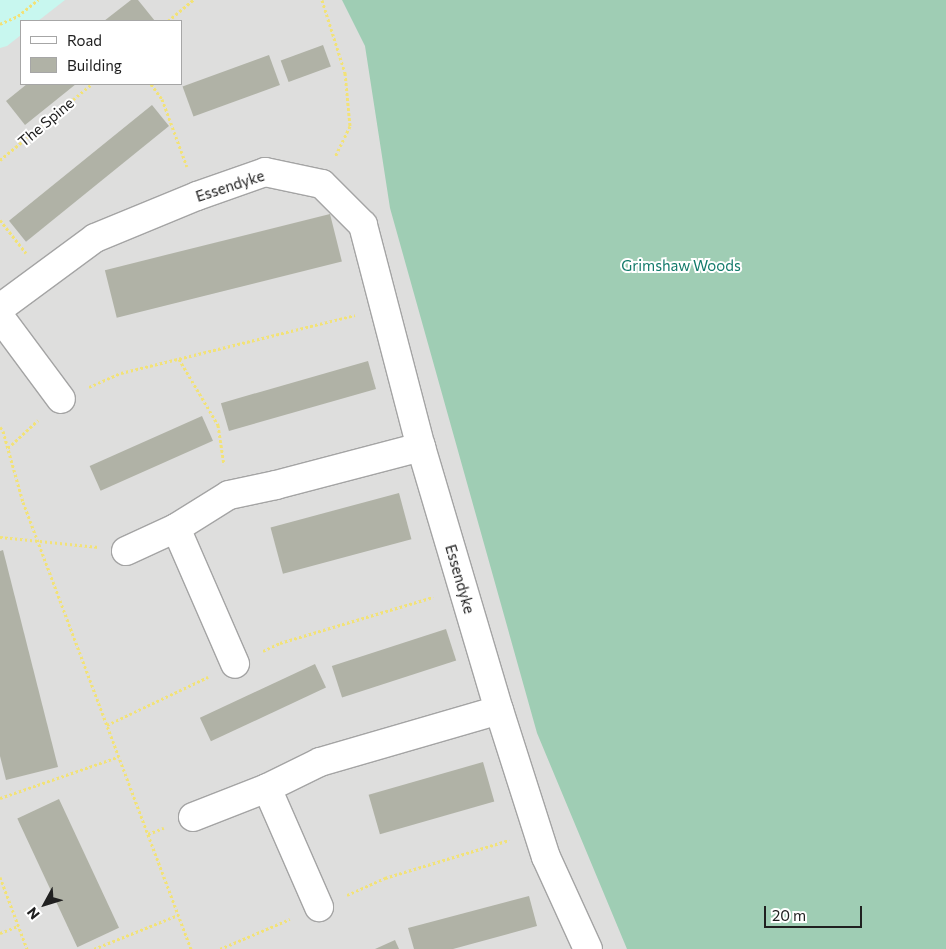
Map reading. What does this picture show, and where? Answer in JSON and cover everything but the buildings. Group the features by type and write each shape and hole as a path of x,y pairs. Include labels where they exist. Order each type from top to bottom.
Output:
{"street":[{"name":"Essendyke","path":"0,308 95,238 197,196 265,172 322,184 363,225 421,447 499,710 546,857 588,949"},
{"path":"0,317 61,399"},
{"path":"126,551 176,528 229,495 276,486 421,447"},
{"path":"176,528 235,664"},
{"path":"193,817 267,788 320,762 499,710"},
{"path":"267,788 319,907"}],"path":[{"path":"0,24 18,16 38,0"},
{"path":"169,20 193,0"},
{"path":"322,0 345,72 350,126 322,184"},
{"name":"The Spine","path":"0,160 91,85"},
{"path":"152,85 162,99 197,196"},
{"path":"0,220 43,276"},
{"path":"8,448 61,399 121,373 384,308"},
{"path":"179,358 218,425 229,495"},
{"path":"0,427 23,502 85,661 118,757 192,949"},
{"path":"0,537 37,539 126,551"},
{"path":"107,726 280,643 463,588"},
{"path":"0,798 118,757"},
{"path":"220,949 385,878 537,832"},
{"path":"0,877 27,949"},
{"path":"94,949 178,915"},
{"path":"0,933 18,926"}],"shaded area":[{"path":"0,0 946,0 946,949 0,949"},
{"path":"0,0 65,0 39,20 20,20 20,36 7,46 0,48"}],"green space":[{"name":"Grimshaw Woods","path":"342,0 946,0 946,949 627,949 537,733 390,208 365,46"}]}
